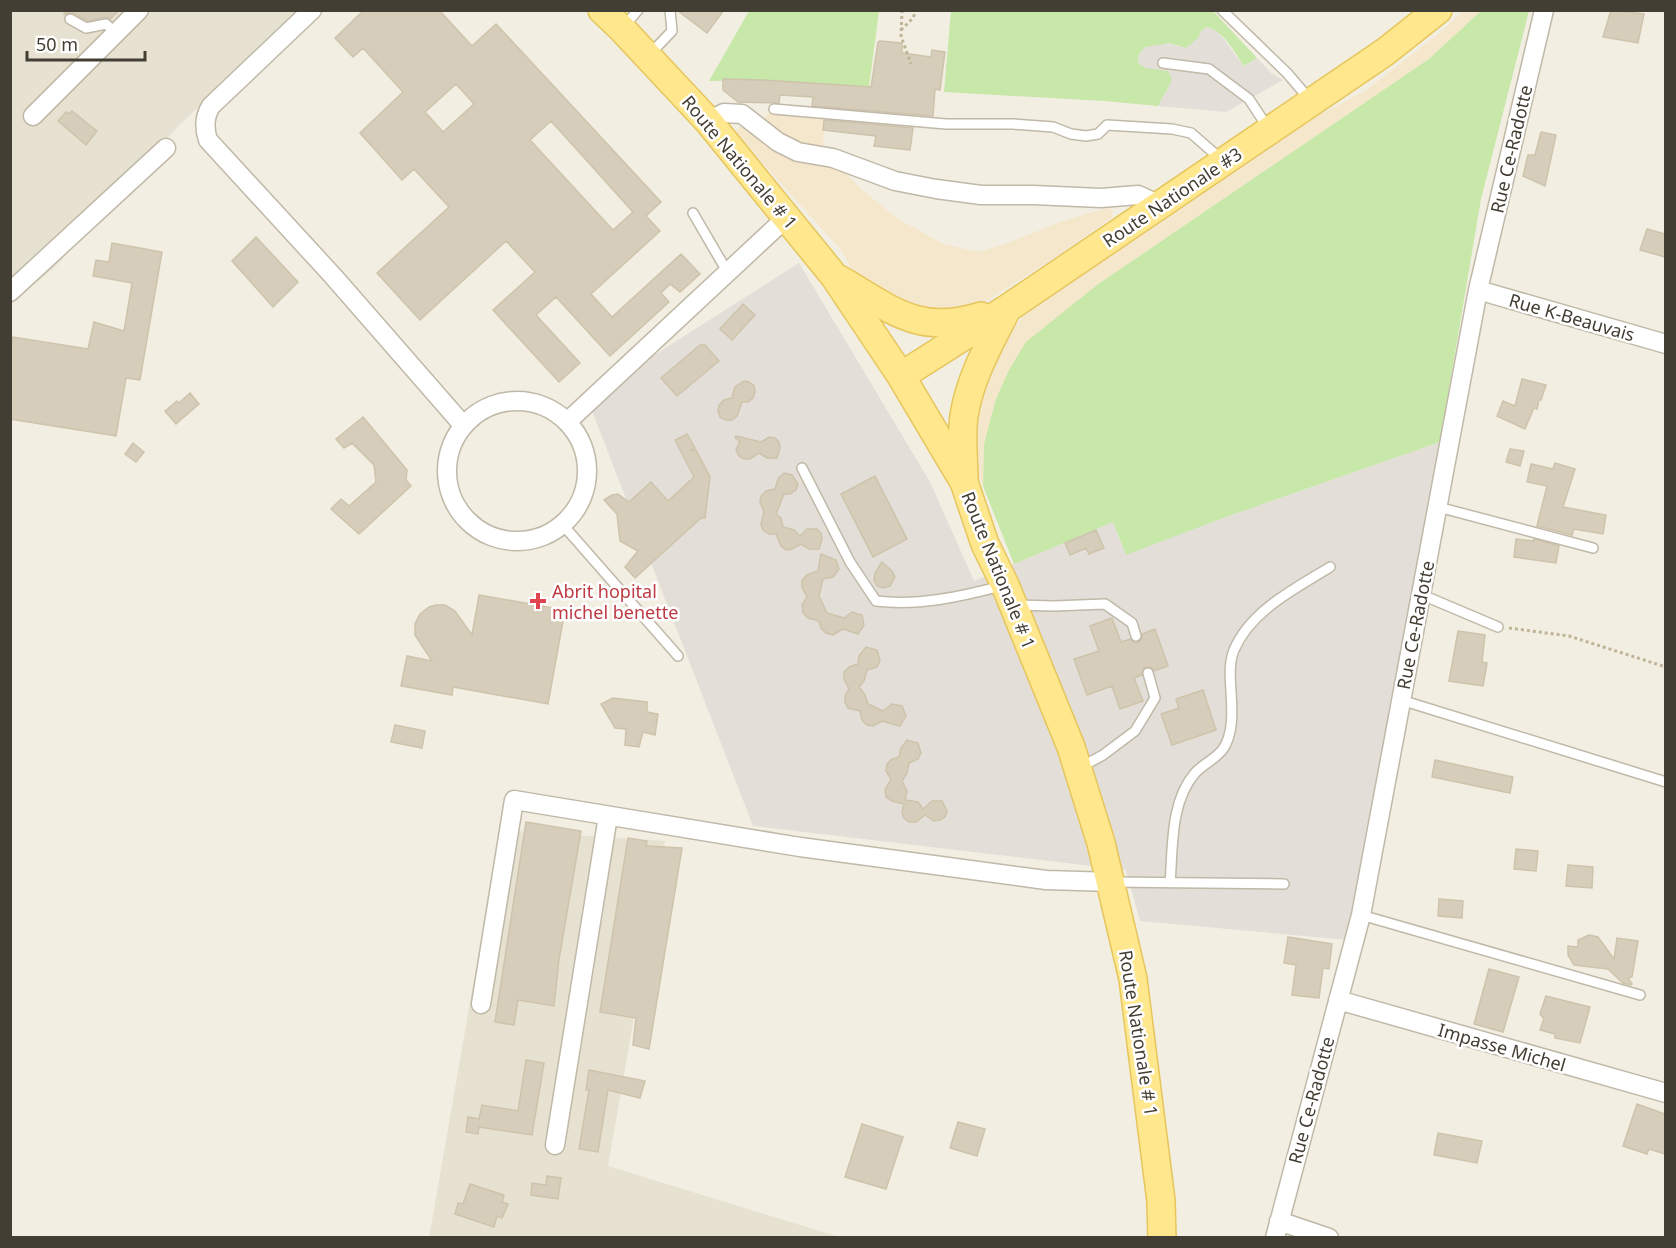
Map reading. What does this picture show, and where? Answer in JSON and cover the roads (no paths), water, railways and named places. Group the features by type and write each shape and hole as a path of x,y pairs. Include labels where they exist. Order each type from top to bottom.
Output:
{"main road":[{"name":"Route Nationale # 1","path":"602,10 630,20 648,56 708,121 834,276 901,376 964,482 985,544 1009,595 1071,747 1076,770 1112,882 1133,979 1160,1190 1162,1238"},
{"name":"Route Nationale #3","path":"901,376 1008,308 1385,52 1430,13"},
{"path":"834,276 900,314 931,324 966,321 1008,308"},
{"path":"964,482 964,417 971,387 980,362 1008,308"}],"street":[{"path":"33,116 139,10"},
{"path":"312,10 212,106 207,114 205,131 208,140 333,276 463,425"},
{"name":"Rue Ce-Radotte","path":"1277,1229 1361,915 1420,594 1438,507 1492,295 1544,10"},
{"path":"708,121 724,113 742,114 778,142 798,152 833,158 896,182 981,195 1101,198 1138,195 1160,205"},
{"path":"10,292 166,148"},
{"path":"567,422 787,217"},
{"name":"Rue K-Beauvais","path":"1492,295 1665,344"},
{"path":"503,402 526,402 548,408 567,422 581,441 587,463 586,486 578,507 562,525 542,537 519,542 496,539 475,528 458,512 448,491 446,468 451,445 463,425 481,410 503,402"},
{"path":"481,1004 514,800 800,847 1046,880 1112,882"},
{"path":"555,1145 608,816"},
{"name":"Impasse Michel","path":"1338,1000 1665,1093"},
{"path":"1277,1229 1316,1234"}],"lane":[{"path":"648,56 672,31 670,10"},
{"path":"1222,10 1287,73 1311,102"},
{"path":"70,19 86,28 97,28 106,24 117,34"},
{"path":"1163,63 1209,69 1249,99 1269,130"},
{"path":"774,109 946,124 1053,127 1071,134 1086,136 1098,134 1107,125 1172,129 1191,133 1224,161"},
{"path":"693,213 728,273"},
{"path":"802,468 850,562 876,601 894,603 1009,595 1054,606 1105,604 1132,624 1136,636"},
{"path":"1438,507 1593,548"},
{"path":"562,525 678,656"},
{"path":"1170,883 1176,815 1184,789 1196,772 1223,749 1230,727 1230,671 1234,651 1249,625 1281,598 1330,567"},
{"path":"1420,594 1498,627"},
{"path":"1076,770 1103,755 1135,731 1155,698 1148,673"},
{"path":"1401,700 1665,782"},
{"path":"1112,882 1284,884"},
{"path":"1361,915 1640,995"}],"place":[{"name":"Abrit hopital michel benette","path":"538,601"}]}
